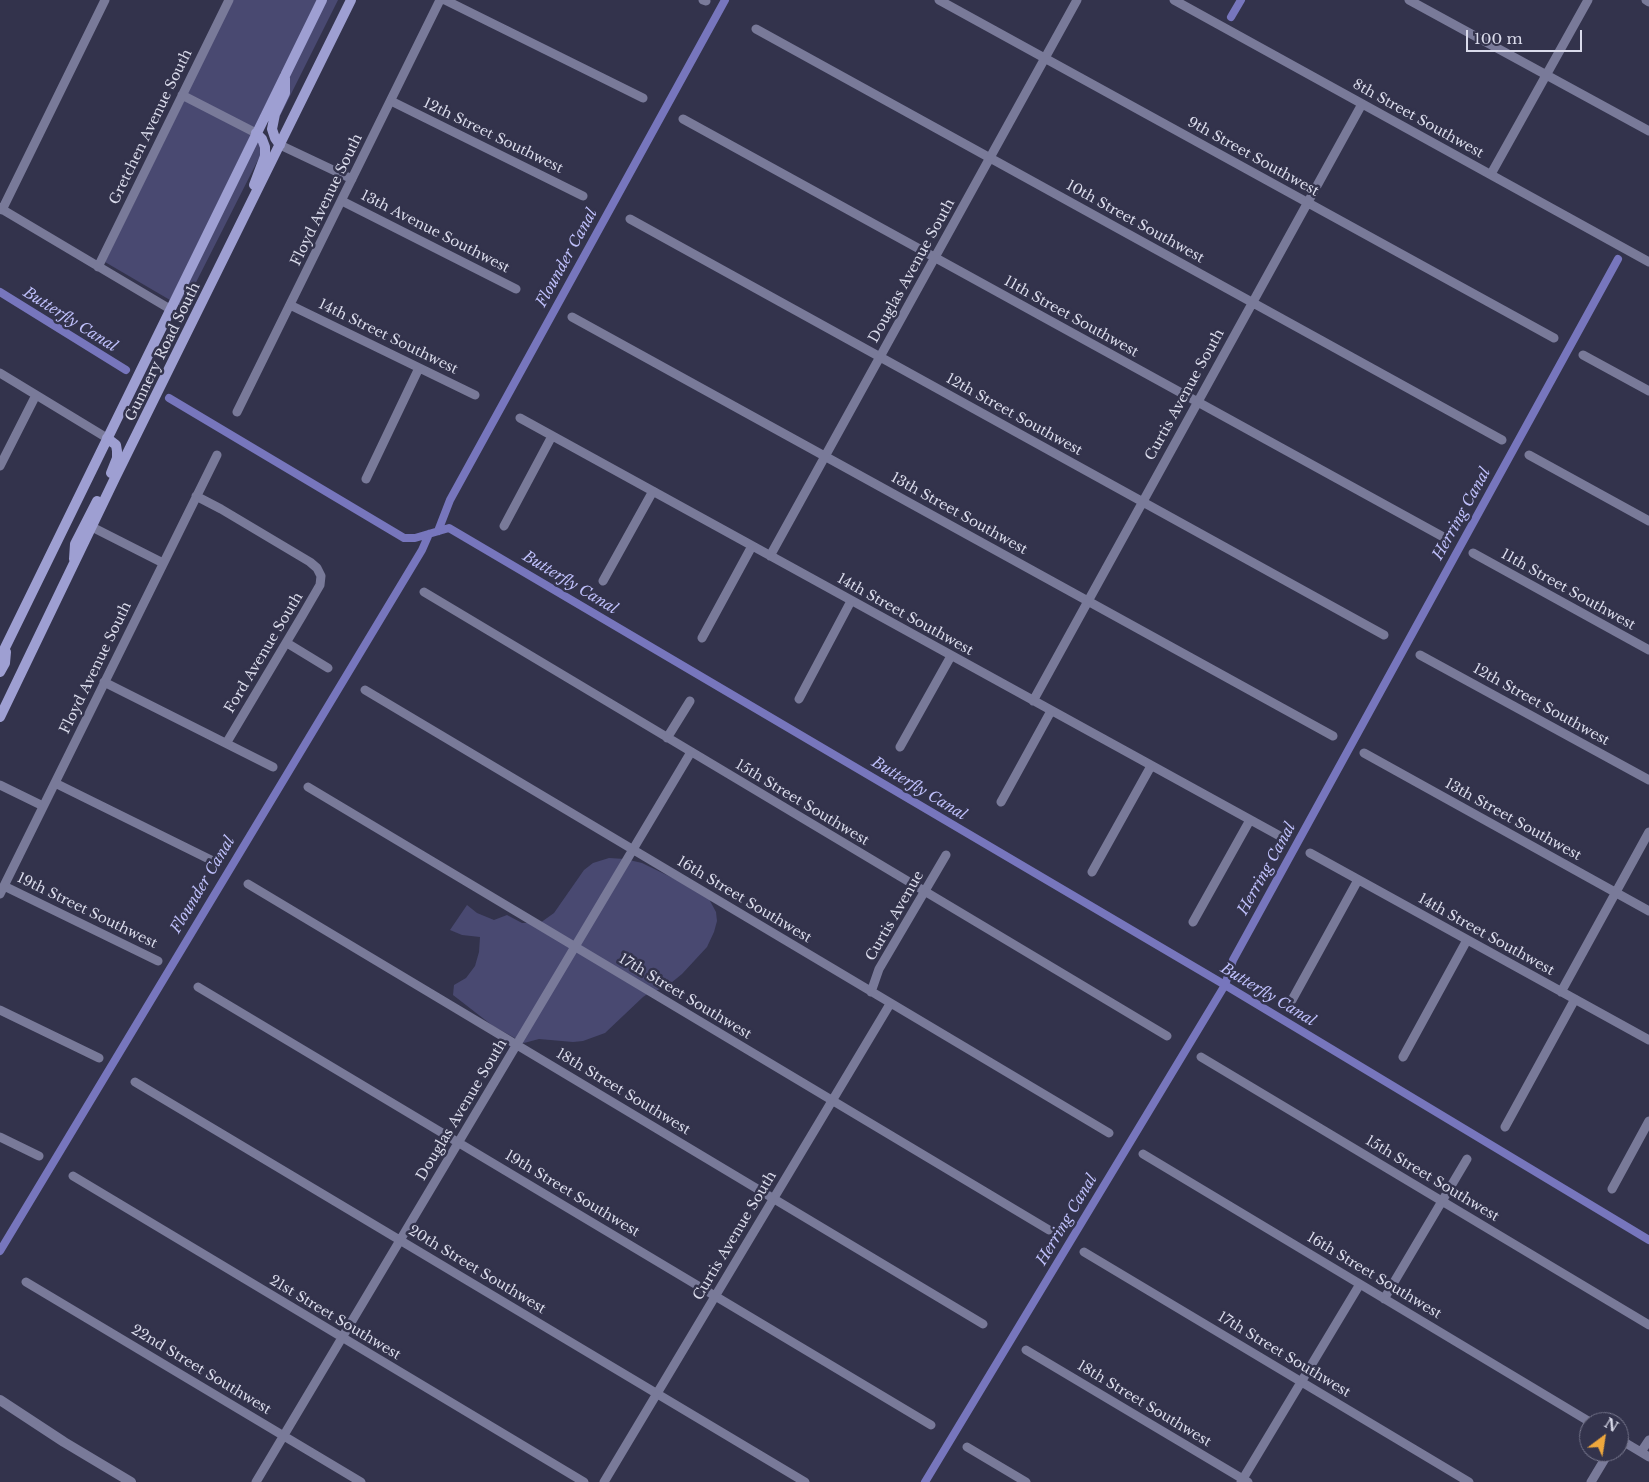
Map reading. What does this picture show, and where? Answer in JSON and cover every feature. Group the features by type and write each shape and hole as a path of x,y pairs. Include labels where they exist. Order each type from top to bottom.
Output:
{"main road":[{"name":"Gunnery Road South","path":"0,658 322,0"},
{"name":"Gunnery Road South","path":"0,717 351,0"},
{"path":"280,145 272,129 275,114 285,92 285,76"},
{"path":"255,197 253,188 265,156 265,147 262,139 256,132"},
{"path":"74,565 75,544 114,468 117,458 116,444 107,438"},
{"path":"0,672 4,663 7,644"}],"street":[{"path":"106,0 1,209 170,309"},
{"name":"Gretchen Avenue South","path":"98,267 229,0"},
{"name":"Floyd Avenue South","path":"237,412 440,0"},
{"path":"445,0 643,98"},
{"name":"9th Street Southwest","path":"939,0 1554,338"},
{"name":"Douglas Avenue South","path":"770,556 1077,0"},
{"name":"8th Street Southwest","path":"1174,0 1649,262"},
{"path":"1410,0 1649,131"},
{"path":"1491,174 1588,0"},
{"name":"10th Street Southwest","path":"756,29 1502,440"},
{"path":"182,95 256,132"},
{"name":"12th Street Southwest","path":"391,101 583,196"},
{"name":"Curtis Avenue South","path":"1033,701 1362,104"},
{"name":"11th Street Southwest","path":"683,119 1447,539"},
{"path":"280,145 352,179"},
{"name":"13th Avenue Southwest","path":"342,200 516,288"},
{"name":"12th Street Southwest","path":"630,219 1384,635"},
{"name":"14th Street Southwest","path":"290,305 475,395"},
{"name":"13th Street Southwest","path":"572,317 1333,736"},
{"path":"1583,355 1649,391"},
{"path":"366,479 419,368"},
{"path":"0,373 107,438"},
{"path":"0,466 36,395"},
{"name":"14th Street Southwest","path":"520,418 1278,835"},
{"path":"504,526 552,436"},
{"name":"Floyd Avenue South","path":"2,890 217,455"},
{"path":"1529,455 1649,521"},
{"path":"603,581 653,491"},
{"name":"Ford Avenue South","path":"196,496 222,509 310,562 317,568 321,576 320,585 227,742"},
{"path":"92,527 163,563"},
{"path":"702,638 752,546"},
{"name":"11th Street Southwest","path":"1473,553 1649,650"},
{"name":"15th Street Southwest","path":"424,592 1167,1036"},
{"path":"799,699 851,601"},
{"path":"286,643 328,668"},
{"name":"12th Street Southwest","path":"1420,655 1649,780"},
{"path":"900,747 951,656"},
{"path":"104,682 227,742 273,767"},
{"name":"16th Street Southwest","path":"365,690 1109,1134"},
{"path":"668,738 690,701"},
{"path":"1001,802 1051,710"},
{"name":"Douglas Avenue South","path":"256,1482 691,752"},
{"name":"13th Street Southwest","path":"1364,753 1649,911"},
{"path":"1092,872 1151,766"},
{"path":"55,783 215,862"},
{"path":"0,785 43,806"},
{"name":"17th Street Southwest","path":"308,787 1049,1230"},
{"path":"1193,922 1250,820"},
{"path":"1561,992 1649,832"},
{"name":"14th Street Southwest","path":"1310,853 1649,1040"},
{"name":"Curtis Avenue","path":"871,992 879,969 946,855"},
{"path":"1292,1000 1358,880"},
{"name":"18th Street Southwest","path":"248,884 983,1324"},
{"name":"19th Street Southwest","path":"2,890 158,961"},
{"path":"1403,1057 1468,940"},
{"name":"19th Street Southwest","path":"198,987 931,1425"},
{"path":"1505,1127 1575,999"},
{"name":"Curtis Avenue South","path":"604,1482 890,1004"},
{"path":"0,1010 99,1058"},
{"name":"15th Street Southwest","path":"1201,1057 1649,1324"},
{"name":"20th Street Southwest","path":"135,1082 805,1482"},
{"path":"1612,1189 1649,1121"},
{"path":"0,1137 39,1156"},
{"name":"16th Street Southwest","path":"1142,1154 1579,1415"},
{"path":"1384,1298 1467,1159"},
{"name":"21st Street Southwest","path":"73,1176 584,1482"},
{"name":"17th Street Southwest","path":"1084,1252 1469,1482"},
{"name":"22nd Street Southwest","path":"26,1282 361,1482"},
{"path":"1244,1481 1360,1284"},
{"name":"18th Street Southwest","path":"1026,1350 1244,1481"},
{"path":"0,1400 64,1442"},
{"path":"0,1407 131,1482"},
{"path":"1629,1445 1645,1454 1649,1440"},
{"path":"967,1447 1026,1482"},
{"path":"1591,1482 1603,1462"}],"shaded area":[{"path":"233,0 317,0 170,300 105,262"},
{"path":"326,0 338,0 278,120 289,93 289,76"},
{"path":"257,140 261,148 261,154 183,308 177,304"},
{"path":"609,858 642,863 681,882 709,899 716,912 717,921 714,932 707,947 682,974 666,987 643,997 605,1033 583,1041 573,1042 539,1039 524,1043 493,1026 453,995 454,985 466,978 475,966 479,952 480,937 462,935 450,930 467,905 477,913 494,920 507,915 522,923 540,923 554,913 584,870 593,863"}],"waterway":[{"name":"Flounder Canal","path":"438,531 450,500 725,0"},
{"path":"1231,17 1241,0"},
{"name":"Herring Canal","path":"925,1482 1225,985 1233,960 1618,259"},
{"name":"Butterfly Canal","path":"0,292 126,370"},
{"name":"Butterfly Canal","path":"169,398 404,538 415,538 449,528 1225,985 1649,1240"},
{"name":"Flounder Canal","path":"0,1251 422,550 429,534"}]}
